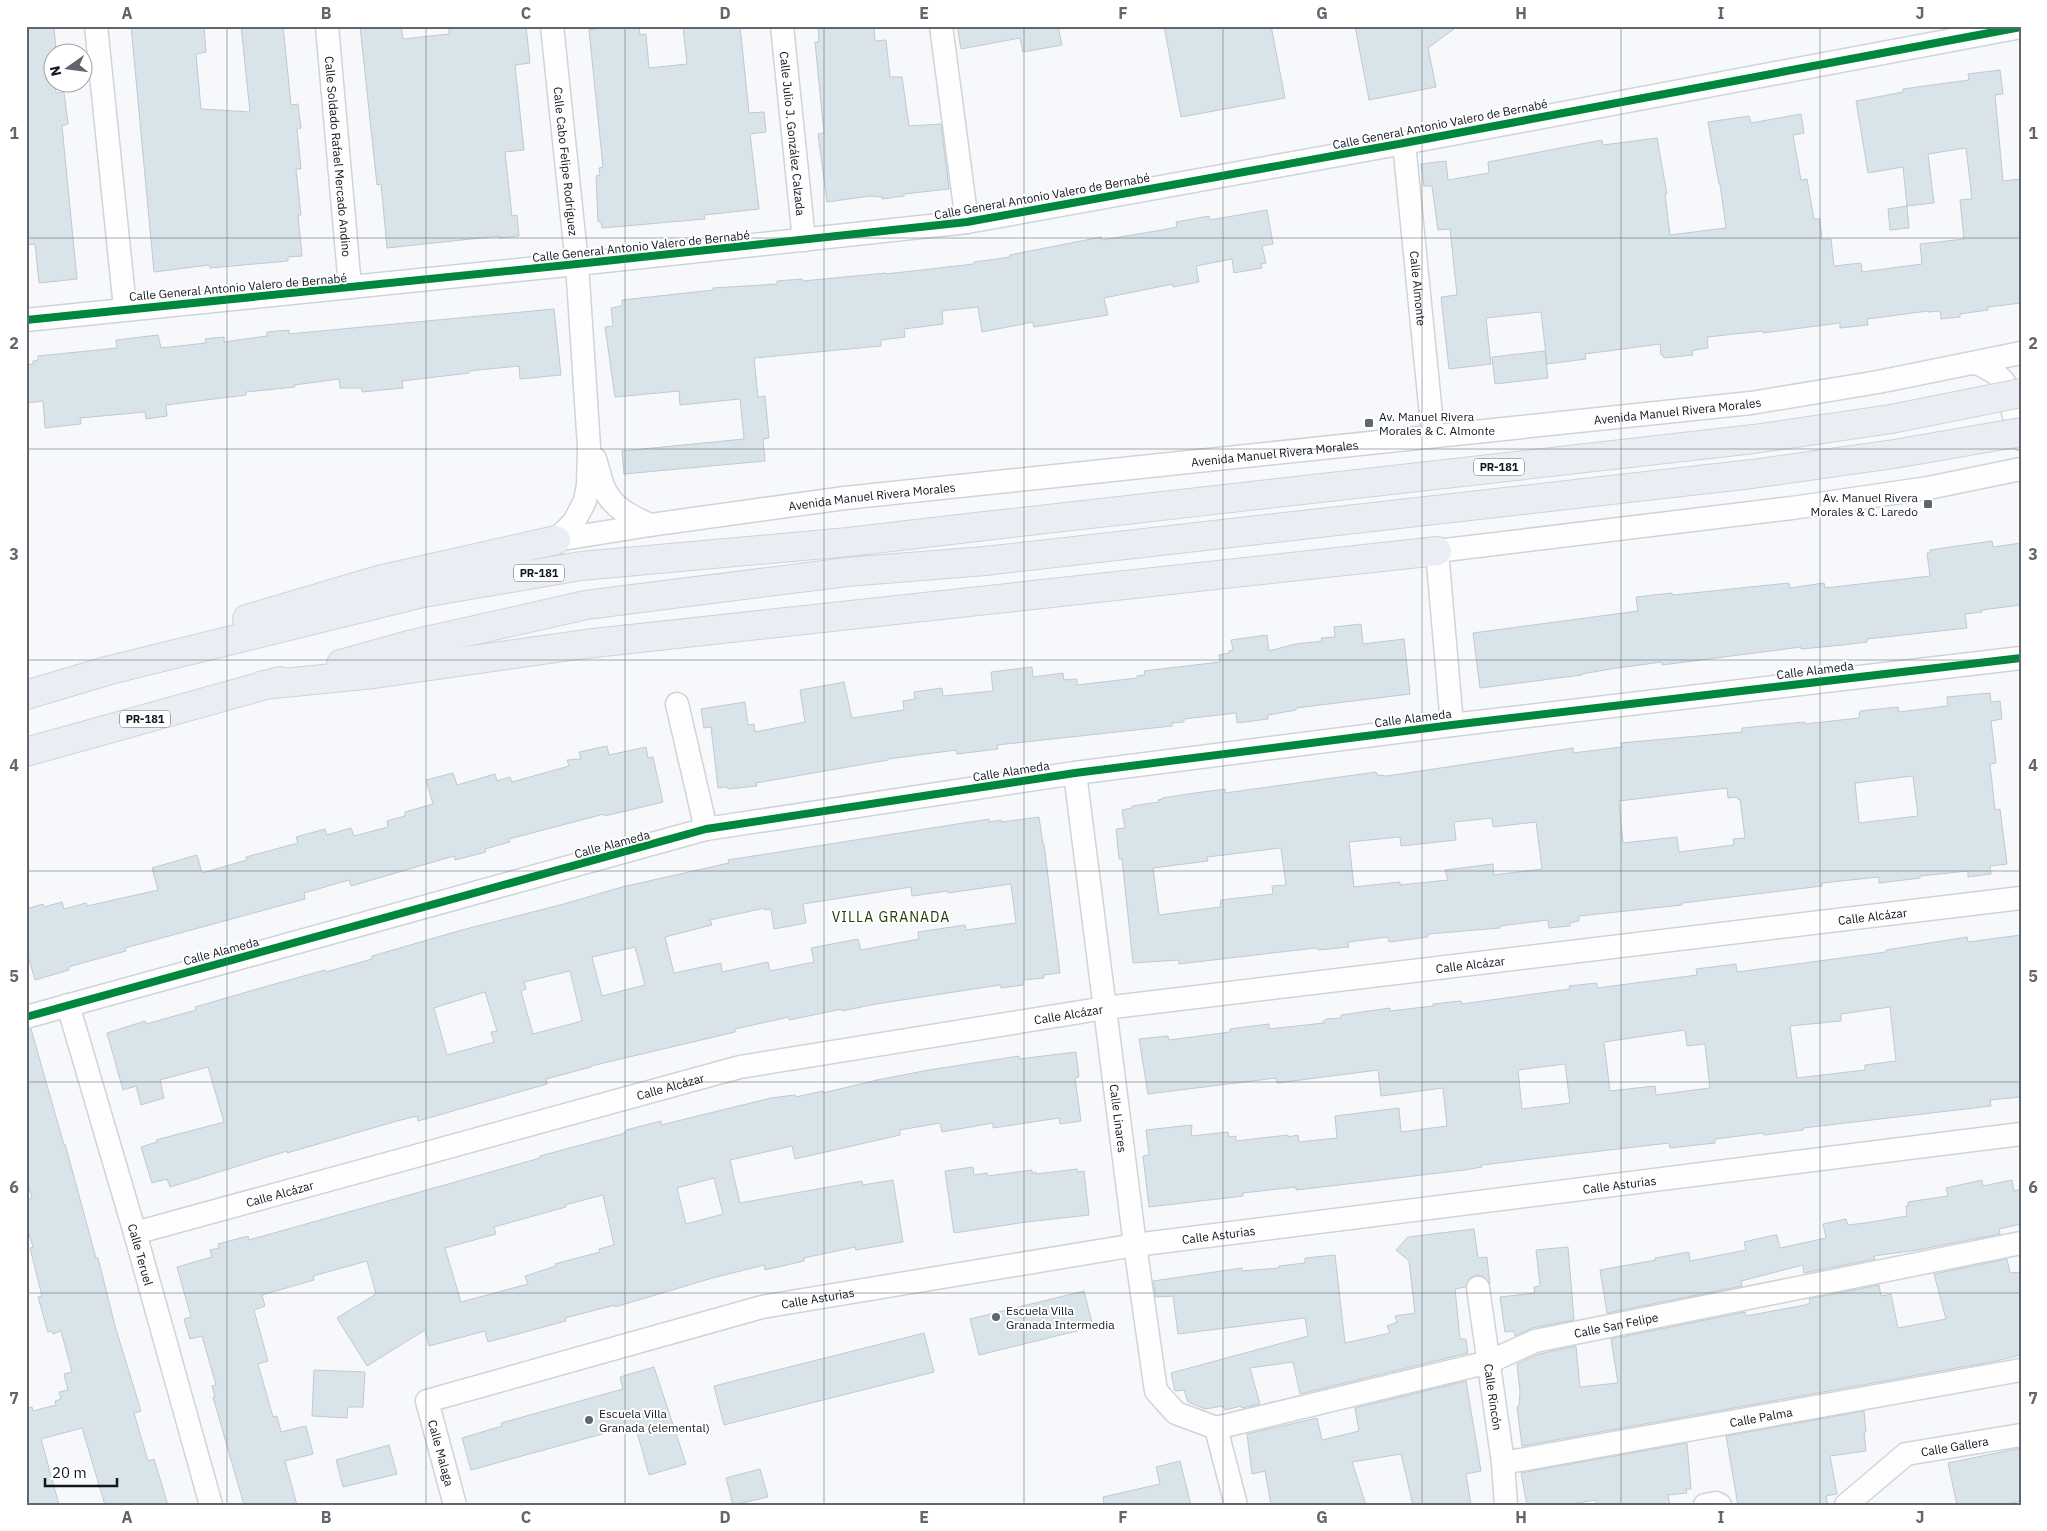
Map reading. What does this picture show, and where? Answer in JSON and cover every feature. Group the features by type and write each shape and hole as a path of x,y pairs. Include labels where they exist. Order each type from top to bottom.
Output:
{"highway":[{"name":"PR-181","path":"26,694 110,670 424,593 581,566 848,542 1754,438 1891,419 2021,394"},
{"name":"PR-181","path":"26,752 409,646 586,605 847,572 984,561 1752,474 1894,454 2021,432"},
{"path":"110,670 214,628 379,580 556,540"},
{"path":"263,685 374,674 586,644 1437,551"}],"street":[{"path":"96,26 125,308"},
{"name":"Calle Soldado Rafael Mercado Andino","path":"327,26 350,287"},
{"name":"Calle Cabo Felipe Rodríguez","path":"552,26 577,264 589,447"},
{"name":"Calle Julio J. González Calzada","path":"782,26 804,240"},
{"path":"941,26 967,222"},
{"name":"Calle General Antonio Valero de Bernabé","path":"26,320 125,308 577,264 967,222 1404,143 2021,27"},
{"name":"Calle Almonte","path":"1404,143 1433,435"},
{"name":"Avenida Manuel Rivera Morales","path":"556,540 845,498 1751,403 1878,382 2021,353"},
{"path":"1977,363 1994,372 2004,382 2021,439"},
{"path":"589,447 596,461 604,488 610,498 619,508 650,525"},
{"path":"556,540 574,522 585,501 588,486 589,447"},
{"path":"1452,725 1437,551 1792,508 1928,488 2021,469"},
{"name":"Calle Alameda","path":"26,1017 706,829 1075,773 1452,725 2021,658"},
{"path":"677,704 706,829"},
{"name":"Calle Linares","path":"1075,773 1135,1245 1156,1391 1176,1413 1216,1428"},
{"name":"Calle Alcázar","path":"135,1233 740,1067 1105,1008 2021,898"},
{"name":"Calle Teruel","path":"68,1005 135,1233 211,1505"},
{"name":"Calle Asturias","path":"427,1401 762,1307 1135,1245 2021,1134"},
{"name":"Calle San Felipe","path":"1216,1428 1489,1362 1535,1341 2021,1243"},
{"name":"Calle Rincón","path":"1478,1288 1503,1463 1506,1505"},
{"name":"Calle Palma","path":"1503,1463 2021,1370"},
{"name":"Calle Malaga","path":"427,1401 455,1505"},
{"path":"1216,1428 1236,1505"},
{"name":"Calle Gallera","path":"1846,1505 1906,1454 2021,1435"},
{"path":"1705,1505 1716,1503 1720,1505"}],"building":[{"path":"26,26 54,26 55,42 42,42 42,92 64,92 68,124 62,126 77,279 39,283 35,244 26,245"},
{"path":"131,26 204,26 206,52 196,54 201,109 250,112 241,26 283,26 291,105 298,104 301,128 297,129 301,169 296,169 301,215 298,215 302,256 288,257 288,261 210,268 209,265 154,272"},
{"path":"360,26 401,26 403,39 449,34 449,26 526,26 530,63 515,65 524,150 505,152 512,216 517,215 519,236 499,238 499,236 387,248 381,184 377,185"},
{"path":"608,26 639,26 640,35 646,34 649,68 687,64 683,26 740,26 749,113 764,112 766,132 750,134 759,209 704,215 705,219 602,228 601,221 598,222 596,176 600,175 599,168 603,167 589,30"},
{"path":"818,26 874,26 875,41 886,40 890,77 902,77 909,126 941,124 949,189 904,194 904,196 882,199 882,197 870,196 827,202 818,134 824,133 815,42 819,42"},
{"path":"957,26 1058,26 1062,45 1023,52 1020,38 961,49"},
{"path":"1164,26 1271,26 1285,98 1181,117"},
{"path":"1355,26 1458,26 1428,48 1436,87 1369,100"},
{"path":"2000,70 2003,94 1995,95 2003,181 2021,179 2021,303 1988,307 1988,310 1960,314 1960,317 1941,319 1940,311 1928,311 1867,319 1868,325 1840,328 1840,323 1763,333 1763,331 1707,337 1708,348 1692,351 1693,355 1664,358 1661,355 1660,344 1585,354 1586,359 1547,364 1541,312 1486,318 1491,364 1449,369 1441,297 1457,295 1450,229 1438,230 1432,186 1424,186 1421,164 1446,161 1448,180 1489,173 1488,162 1602,140 1603,145 1657,138 1667,194 1665,194 1670,235 1726,228 1708,122 1749,116 1751,123 1801,114 1804,133 1793,135 1801,180 1807,179 1814,219 1820,219 1822,240 1831,239 1834,266 1861,263 1862,272 1922,264 1920,244 1964,239 1960,200 1972,199 1966,148 1928,154 1934,203 1907,206 1903,167 1868,173 1856,101 1903,92 1903,89 1969,80 1968,74"},
{"path":"1907,206 1909,228 1890,230 1888,209"},
{"path":"1267,210 1273,244 1262,246 1266,263 1261,264 1262,268 1234,273 1232,259 1196,266 1199,282 1173,287 1173,284 1104,298 1108,315 1034,327 1033,322 982,332 978,307 942,311 943,324 904,329 905,337 881,340 881,346 754,358 758,397 765,396 769,438 763,439 765,461 624,474 622,451 744,439 740,399 680,405 679,391 615,397 605,327 613,326 611,308 622,306 622,300 714,290 713,288 777,284 777,281 802,279 803,281 886,274 974,264 974,262 1011,257 1010,255 1101,237 1102,240 1177,227 1176,222 1209,216 1210,220"},
{"path":"554,309 561,375 520,379 519,366 402,381 403,388 362,392 362,388 340,388 339,379 294,385 295,387 246,392 246,395 166,405 167,416 146,419 145,412 80,418 81,424 45,428 43,401 26,403 26,365 33,364 33,361 38,360 38,356 117,348 116,340 158,335 161,348 206,343 205,339 224,337 224,342 267,336 267,332 289,330 289,334"},
{"path":"1545,351 1548,378 1495,384 1492,357"},
{"path":"1992,541 1993,547 2021,543 2021,605 1965,614 1967,628 1867,639 1867,642 1842,645 1801,649 1801,647 1662,665 1662,662 1582,675 1480,688 1473,633 1638,611 1636,597 1789,583 1790,588 1824,583 1825,588 1930,576 1927,553 1930,553 1930,550"},
{"path":"1361,624 1363,644 1404,639 1410,694 1296,708 1296,710 1268,715 1268,719 1237,723 1236,713 1184,719 1184,722 1172,723 1172,726 997,745 998,749 957,754 956,750 888,759 756,783 757,786 728,789 727,787 718,788 711,727 704,728 701,709 745,702 748,725 754,724 755,732 805,722 800,690 844,682 852,718 904,710 903,701 915,699 914,692 942,688 943,696 993,691 991,672 1032,667 1033,677 1063,673 1064,680 1077,679 1077,685 1137,678 1137,676 1145,675 1144,671 1220,662 1219,655 1233,650 1231,640 1267,635 1269,651 1295,644 1322,641 1321,638 1335,637 1334,627"},
{"path":"1990,693 1991,702 2000,701 2002,719 1991,721 1996,763 1990,764 1995,810 2000,809 2007,864 1990,866 1991,874 1968,877 1968,871 1879,883 1879,877 1822,883 1822,886 1682,903 1682,905 1579,916 1579,921 1570,923 1570,926 1549,928 1548,920 1500,926 1500,928 1428,934 1428,937 1389,942 1388,937 1348,942 1349,947 1319,950 1315,948 1179,964 1179,960 1133,963 1122,859 1119,859 1116,829 1125,828 1122,810 1132,808 1132,806 1159,802 1158,800 1162,798 1225,789 1225,793 1376,772 1377,775 1387,776 1573,748 1573,753 1622,747 1621,743 1742,732 1742,728 1859,718 1860,711 1898,707 1899,712 1948,706 1947,697","holes":["1913,776 1918,816 1859,823 1855,783","1727,788 1728,798 1738,797 1738,800 1740,799 1745,838 1733,839 1734,845 1679,852 1677,837 1623,843 1619,801","1492,818 1493,827 1536,822 1542,869 1494,875 1493,864 1445,870 1448,880 1400,885 1400,882 1354,887 1349,842 1400,837 1401,846 1456,840 1454,822","1281,848 1286,885 1272,886 1273,894 1221,900 1220,907 1159,915 1153,868 1208,861 1207,857"]},
{"path":"607,746 609,755 646,747 648,758 653,757 663,802 605,816 604,814 509,839 510,842 485,849 486,852 455,860 454,856 351,886 349,880 304,893 305,899 125,948 126,951 69,967 69,970 35,980 26,949 26,909 43,904 44,907 62,902 64,909 86,903 87,906 158,890 152,868 197,855 202,873 247,860 246,857 298,843 296,837 325,829 327,835 351,828 354,836 388,827 387,821 405,816 405,812 433,804 426,780 453,773 457,785 495,774 497,781 510,777 512,782 569,766 567,760 581,759 579,752"},
{"path":"1039,817 1060,973 1044,975 1044,978 1023,980 1023,985 1001,988 1000,985 842,1011 842,1009 789,1020 789,1017 735,1029 735,1032 591,1066 546,1079 547,1084 418,1121 417,1116 397,1121 287,1153 287,1151 170,1187 167,1179 152,1183 141,1147 157,1142 156,1140 224,1122 208,1067 160,1080 164,1098 141,1105 136,1086 123,1090 107,1033 145,1021 146,1024 196,1010 195,1007 271,985 372,959 372,956 462,930 622,887 729,863 728,860 989,819 989,822 1001,820 1001,822","holes":["1011,884 1016,923 966,930 965,925 918,932 919,939 861,950 858,939 811,948 814,962 770,971 768,962 722,972 721,963 674,973 665,937 712,925 710,920 765,908 765,910 771,909 774,929 806,923 803,904 911,887 912,896 947,891 948,893","635,947 645,985 602,996 592,957","570,971 582,1021 533,1034 521,991 526,989 524,982","485,992 497,1031 491,1032 494,1042 447,1055 434,1008"]},
{"path":"2021,935 2021,1097 1990,1100 1991,1106 1803,1128 1803,1130 1764,1135 1763,1133 1715,1139 1715,1143 1670,1148 1669,1143 1481,1165 1482,1167 1464,1170 1373,1181 1296,1190 1296,1187 1243,1193 1243,1196 1149,1207 1143,1156 1149,1155 1146,1130 1192,1125 1191,1136 1228,1132 1229,1137 1236,1136 1236,1141 1298,1135 1299,1142 1337,1138 1335,1116 1399,1108 1401,1132 1447,1126 1443,1088 1381,1096 1378,1070 1277,1083 1276,1078 1148,1094 1139,1039 1168,1036 1169,1040 1230,1032 1230,1029 1269,1024 1269,1029 1324,1023 1323,1021 1327,1019 1341,1018 1341,1015 1390,1008 1390,1011 1461,1001 1462,1004 1570,989 1569,986 1597,983 1597,988 1697,975 1696,969 1736,964 1737,972 1886,952 1886,950 1967,937 1968,942","holes":["1890,1007 1896,1061 1865,1065 1865,1070 1797,1078 1790,1026 1841,1021 1841,1014","1685,1030 1687,1046 1705,1044 1710,1088 1656,1095 1655,1086 1610,1091 1604,1042","1565,1064 1570,1103 1522,1109 1518,1070"]},
{"path":"31,1029 141,1411 134,1413 148,1461 154,1459 168,1505 105,1505 82,1428 41,1439 59,1505 26,1505 26,1408 32,1407 33,1411 56,1405 55,1401 61,1399 59,1392 68,1390 64,1374 72,1372 61,1331 53,1334 52,1331 48,1332 38,1297 42,1296 30,1248 33,1247 26,1224 26,1200 32,1198 26,1177 26,1030"},
{"path":"1076,1052 1079,1077 1075,1078 1081,1121 1060,1124 1059,1118 993,1128 993,1123 942,1132 940,1123 900,1130 900,1135 795,1159 792,1146 730,1160 740,1203 862,1181 863,1185 893,1180 903,1242 856,1250 855,1247 804,1258 804,1261 765,1270 764,1265 615,1307 615,1305 565,1318 566,1321 488,1342 485,1331 429,1346 425,1330 367,1366 337,1318 376,1294 367,1261 313,1276 314,1280 262,1295 265,1306 254,1310 268,1361 258,1364 273,1417 277,1416 281,1432 306,1426 313,1454 285,1461 297,1505 244,1505 213,1397 215,1397 212,1386 216,1385 202,1336 190,1339 184,1319 191,1317 177,1267 212,1257 210,1250 219,1248 218,1244 248,1236 249,1240 540,1158 540,1156 622,1134 626,1130 661,1121 661,1125 771,1098 795,1095 796,1097 823,1091 823,1093 929,1070 1019,1056 1019,1059","holes":["714,1178 723,1214 686,1224 677,1188","603,1195 614,1245 599,1249 600,1252 555,1264 556,1266 525,1276 528,1284 461,1302 445,1248 496,1234 494,1227"]},
{"path":"973,1167 974,1175 987,1173 988,1176 1032,1170 1032,1173 1036,1172 1036,1174 1077,1169 1077,1172 1084,1171 1089,1215 954,1233 945,1171"},
{"path":"1982,1180 1983,1186 2012,1180 2014,1191 2021,1189 2021,1224 1999,1229 2000,1234 1874,1256 1875,1259 1804,1273 1803,1265 1741,1281 1742,1286 1607,1313 1600,1270 1689,1252 1690,1261 1746,1250 1744,1242 1777,1235 1780,1248 1826,1238 1823,1224 1846,1219 1848,1225 1907,1216 1906,1206 1908,1206 1908,1202 1948,1196 1946,1188"},
{"path":"1474,1229 1478,1258 1487,1257 1490,1284 1483,1276 1477,1275 1470,1278 1465,1287 1455,1289 1460,1339 1466,1339 1468,1353 1300,1394 1293,1362 1250,1368 1260,1404 1242,1408 1241,1406 1225,1410 1223,1406 1205,1409 1188,1402 1184,1390 1175,1391 1171,1373 1308,1336 1305,1318 1178,1334 1173,1296 1156,1297 1153,1281 1242,1268 1242,1271 1279,1268 1279,1266 1305,1263 1305,1258 1335,1255 1345,1343 1390,1333 1387,1326 1397,1322 1395,1316 1415,1313 1409,1261 1396,1250 1408,1237"},
{"path":"1568,1247 1574,1320 1532,1328 1515,1336 1514,1331 1505,1332 1500,1297 1535,1293 1534,1287 1540,1286 1536,1250"},
{"path":"2007,1259 2010,1273 2021,1272 2021,1355 1522,1446 1517,1407 1519,1406 1520,1392 1517,1364 1539,1354 1576,1346 1580,1387 1618,1383 1611,1339 1745,1312 1746,1316 1805,1305 1810,1303 1809,1299 1879,1285 1881,1296 1891,1294 1898,1328 1946,1319 1934,1274"},
{"path":"1084,1291 1093,1327 979,1355 970,1319"},
{"path":"924,1333 934,1372 724,1425 714,1386"},
{"path":"654,1367 686,1464 649,1475 635,1425 471,1470 462,1438 502,1426 501,1423 623,1389 620,1377"},
{"path":"314,1370 365,1372 363,1407 348,1407 347,1418 312,1416"},
{"path":"1466,1381 1481,1471 1466,1474 1471,1505 1413,1505 1401,1454 1352,1462 1366,1505 1271,1505 1265,1471 1252,1474 1247,1434 1317,1418 1322,1440 1359,1431 1355,1408"},
{"path":"1864,1411 1866,1451 1830,1456 1837,1494 1826,1496 1828,1505 1738,1505 1726,1436"},
{"path":"1687,1443 1691,1489 1686,1489 1687,1493 1668,1495 1670,1505 1596,1505 1596,1500 1565,1505 1527,1505 1521,1473"},
{"path":"389,1445 397,1474 343,1487 336,1460"},
{"path":"2021,1448 2021,1501 2002,1505 1957,1505 1948,1463"},
{"path":"1180,1461 1191,1505 1104,1505 1103,1497 1160,1484 1156,1467"},
{"path":"760,1469 768,1497 733,1505 726,1478"}],"cycle path":[{"path":"26,320 967,222 1404,143 2021,27"},
{"path":"26,1017 706,829 1075,773 1452,725 2021,658"}],"place":[{"name":"Av. Manuel Rivera Morales & C. Almonte","path":"1369,423"},
{"name":"Av. Manuel Rivera Morales & C. Laredo","path":"1928,504"},
{"name":"Escuela Villa Granada Intermedia","path":"996,1317"},
{"name":"Escuela Villa Granada (elemental)","path":"589,1420"}],"district":[{"name":"VILLA GRANADA","path":"891,917"}]}
